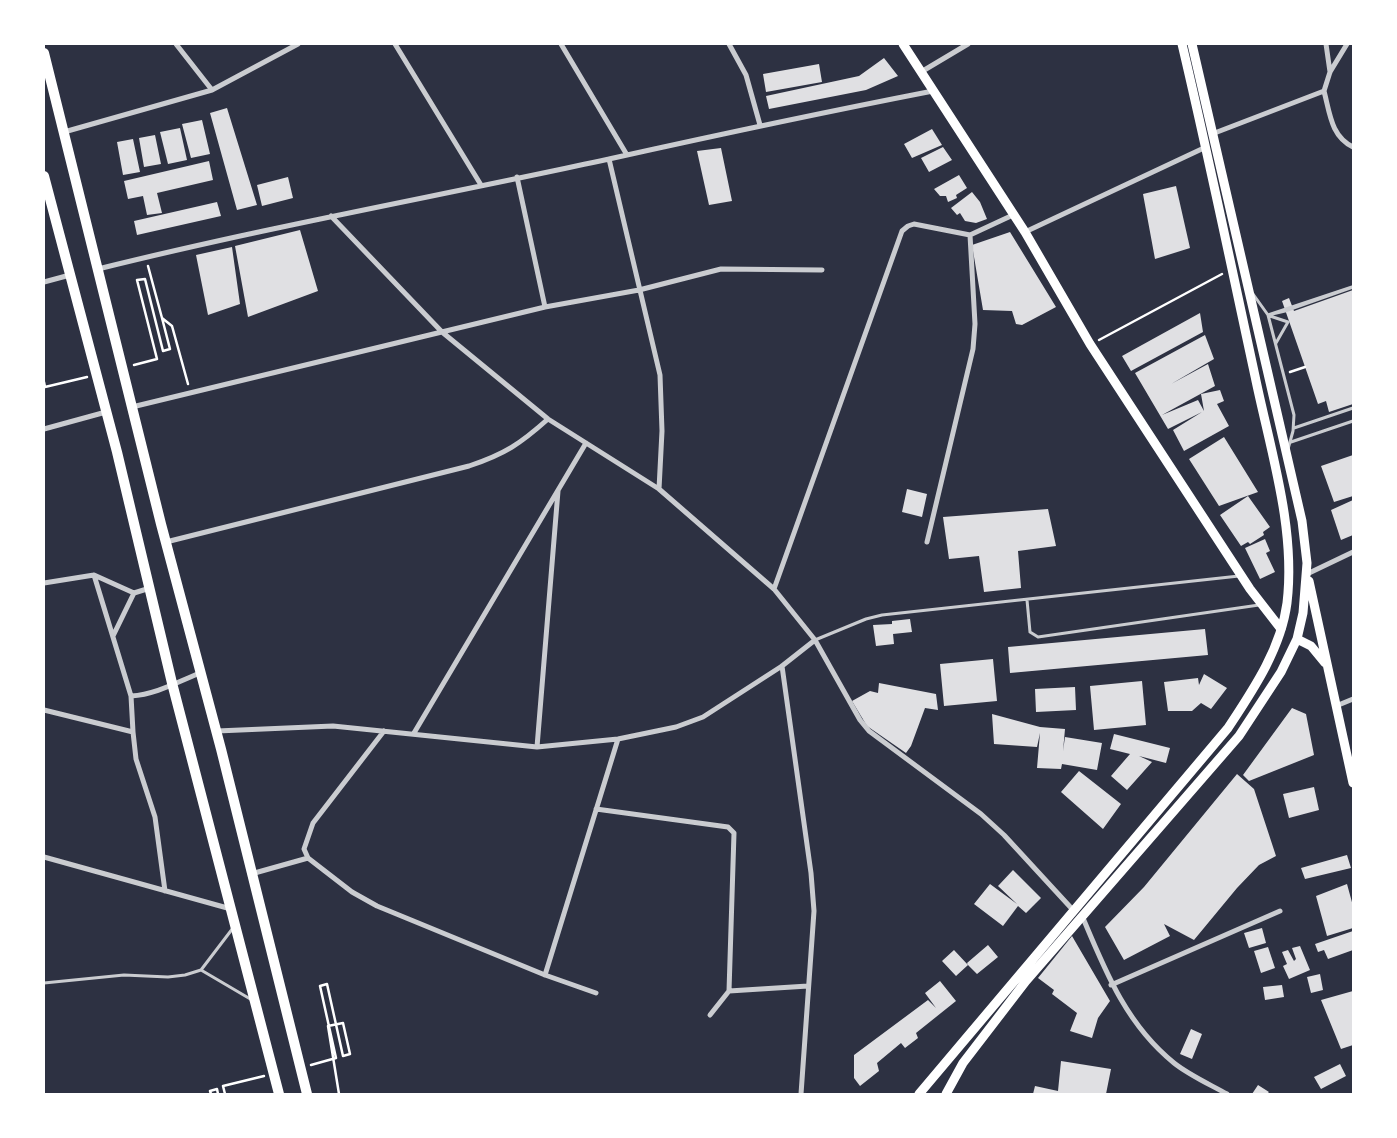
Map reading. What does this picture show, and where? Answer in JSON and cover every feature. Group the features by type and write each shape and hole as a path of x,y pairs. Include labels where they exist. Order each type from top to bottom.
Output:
{"highway":[{"path":"44,53 307,1094"},
{"path":"44,176 151,588 172,683 279,1094"}],"main road":[{"path":"904,44 1025,232 1090,344 1242,576 1281,629"},
{"path":"919,1094 1228,728 1259,679 1281,629 1287,603 1286,526 1206,147 1182,44"},
{"path":"946,1094 963,1064 1026,981 1083,918 1239,736 1281,672 1297,639 1303,612 1307,574 1306,540 1192,44"},
{"path":"1307,574 1326,665 1350,759 1353,783"},
{"path":"1297,639 1311,646 1326,665"}],"street":[{"path":"176,44 212,90"},
{"path":"64,132 212,90 298,44"},
{"path":"395,44 481,185"},
{"path":"561,44 627,154"},
{"path":"729,44 746,74 760,125"},
{"path":"921,72 968,44"},
{"path":"1326,44 1330,72"},
{"path":"1347,44 1330,72 1324,92 1333,129 1340,139 1353,147"},
{"path":"98,269 331,216 609,159 760,125 933,91"},
{"path":"1212,134 1324,92"},
{"path":"1025,232 1206,147"},
{"path":"609,159 660,375 662,421 659,489"},
{"path":"518,177 545,308"},
{"path":"774,588 902,232 914,224 970,234 1013,215"},
{"path":"331,216 442,332 548,419 659,489 774,588 815,640 860,720 869,731 986,819 1004,835 1073,910"},
{"path":"927,542 973,349 975,324 970,234"},
{"path":"132,407 442,332 545,308 639,290 722,269 822,270"},
{"path":"44,282 70,275"},
{"path":"44,429 106,412"},
{"path":"166,542 469,466 498,456 521,444 548,419"},
{"path":"414,733 558,488 586,444"},
{"path":"537,747 558,488"},
{"path":"1307,574 1353,552"},
{"path":"44,583 94,575 134,593 151,588"},
{"path":"94,575 131,696 136,759 155,817 165,891"},
{"path":"113,636 134,593"},
{"path":"216,731 333,726 537,747 618,739 676,727 703,716 782,666 815,640"},
{"path":"782,666 814,911 801,1094"},
{"path":"131,696 150,694 172,683 201,673"},
{"path":"1336,706 1353,699"},
{"path":"44,710 133,732"},
{"path":"384,731 313,823 304,849 308,858 352,892 377,906 545,975 596,993"},
{"path":"545,975 618,739"},
{"path":"596,809 731,829 734,833 729,991 710,1015"},
{"path":"44,858 232,909"},
{"path":"250,874 308,858"},
{"path":"1111,986 1280,911"},
{"path":"1083,918 1111,986 1134,1022 1151,1043 1176,1064 1227,1094"},
{"path":"729,991 808,986"}],"lane":[{"path":"1247,286 1268,315 1294,415 1294,428 1286,454"},
{"path":"1268,315 1286,312 1353,287"},
{"path":"1268,315 1289,322 1276,343"},
{"path":"1294,428 1353,408"},
{"path":"1290,442 1353,421"},
{"path":"815,640 866,619 882,615 1242,576"},
{"path":"1026,600 1030,632 1038,636 1263,604"},
{"path":"44,983 124,975 175,977 201,970 236,925"},
{"path":"201,970 255,1002"}],"path":[{"path":"146,257 170,349 163,351 145,279 138,280 157,360"},
{"path":"1090,344 1232,269"},
{"path":"162,318 172,326 190,392"},
{"path":"44,382 45,387"},
{"path":"336,1058 320,986 327,984 343,1056 350,1054 343,1023 328,1026 338,1094"},
{"path":"223,1086 225,1094"},
{"path":"211,1094 210,1091 217,1090 218,1094"}],"building":[{"path":"884,58 898,76 866,90 769,109 766,96 859,76"},
{"path":"819,64 822,82 766,92 763,74"},
{"path":"227,108 257,205 237,210 210,113"},
{"path":"202,120 210,154 191,158 182,124"},
{"path":"180,128 187,160 168,164 160,132"},
{"path":"932,129 942,145 912,158 904,144"},
{"path":"155,135 161,164 144,167 139,138"},
{"path":"133,139 140,172 123,175 117,142"},
{"path":"943,147 952,160 929,172 921,158"},
{"path":"721,148 732,201 709,205 697,151"},
{"path":"209,161 213,180 157,193 162,213 147,215 143,196 128,199 124,181"},
{"path":"959,175 967,188 956,195 957,198 948,202 946,196 940,196 934,189"},
{"path":"288,177 293,198 262,206 257,185"},
{"path":"1176,186 1190,248 1155,259 1143,194"},
{"path":"972,192 980,202 987,219 976,223 965,221 960,213 957,215 951,208"},
{"path":"217,202 221,216 137,235 134,221"},
{"path":"300,230 318,291 248,317 235,246"},
{"path":"1010,232 1056,307 1022,325 1016,324 1012,311 983,310 972,245"},
{"path":"232,247 240,304 208,315 196,255"},
{"path":"1353,290 1353,404 1329,412 1326,401 1318,404 1282,301 1289,298 1294,311"},
{"path":"1200,313 1203,332 1131,371 1122,356"},
{"path":"1205,335 1214,359 1171,384 1208,364 1215,386 1162,415 1198,400 1204,411 1201,394 1220,390 1224,401 1217,404 1229,426 1184,451 1173,430 1202,412 1168,429 1135,373"},
{"path":"1224,437 1258,492 1219,506 1189,459"},
{"path":"1353,455 1353,496 1334,502 1321,466"},
{"path":"907,489 927,494 922,517 902,512"},
{"path":"1248,496 1270,527 1263,532 1264,535 1250,544 1248,542 1241,546 1220,515"},
{"path":"1353,500 1353,535 1341,540 1331,510"},
{"path":"1048,509 1056,546 1018,551 1021,588 984,592 979,556 949,559 943,517"},
{"path":"1265,539 1270,551 1266,553 1275,572 1260,579 1245,548"},
{"path":"910,619 912,632 893,634 894,644 876,646 873,625 892,624 892,621"},
{"path":"1205,629 1208,655 1010,673 1008,647"},
{"path":"993,659 997,701 944,706 940,664"},
{"path":"1204,674 1227,688 1211,709 1201,703 1192,711 1168,711 1164,682 1198,678 1199,685"},
{"path":"1142,681 1146,725 1094,730 1090,686"},
{"path":"879,683 936,694 938,710 925,708 911,746 906,753 867,726 852,701 870,691 878,693"},
{"path":"1075,687 1076,710 1036,712 1035,689"},
{"path":"1292,708 1306,714 1314,755 1249,781 1243,775"},
{"path":"992,714 1040,727 1065,729 1063,751 1065,737 1102,743 1097,770 1062,764 1061,769 1037,768 1040,733 1037,747 994,744"},
{"path":"1114,734 1170,748 1166,763 1139,756 1152,762 1127,790 1111,776 1130,754 1110,749"},
{"path":"1079,771 1121,804 1103,829 1061,792"},
{"path":"1237,774 1254,789 1276,856 1259,865 1237,888 1194,940 1164,924 1170,936 1124,960 1105,927 1144,887"},
{"path":"1314,787 1319,810 1289,818 1283,794"},
{"path":"1347,855 1351,868 1305,879 1301,868"},
{"path":"1013,870 1041,898 1026,913 1018,906 1003,926 974,904 990,884 1017,904 998,886"},
{"path":"1347,884 1353,906 1353,928 1327,936 1316,896"},
{"path":"1262,928 1266,943 1249,948 1244,933"},
{"path":"1353,931 1353,950 1328,959 1324,950 1318,952 1315,944"},
{"path":"1072,936 1110,1001 1098,1018 1092,1038 1070,1031 1077,1013 1052,994 1054,990 1038,978"},
{"path":"988,945 998,957 977,974 967,963"},
{"path":"1300,946 1310,970 1289,979 1283,966 1287,964 1282,952 1288,950 1294,961 1296,959 1292,948"},
{"path":"1268,947 1275,968 1261,973 1254,951"},
{"path":"954,950 968,965 956,976 942,961"},
{"path":"1320,974 1323,990 1311,993 1307,977"},
{"path":"940,981 956,1001 916,1033 918,1038 905,1048 901,1043 877,1063 879,1071 860,1086 854,1078 854,1055 928,1000 936,1008 925,993"},
{"path":"1282,985 1284,997 1265,1000 1263,987"},
{"path":"1353,991 1353,1045 1341,1049 1321,1000"},
{"path":"1191,1029 1202,1034 1192,1059 1180,1054"},
{"path":"1061,1061 1111,1069 1106,1094 1033,1094 1035,1086 1058,1091"},
{"path":"1340,1064 1346,1076 1321,1089 1314,1077"},
{"path":"1258,1085 1269,1092 1267,1094 1252,1094"}]}
